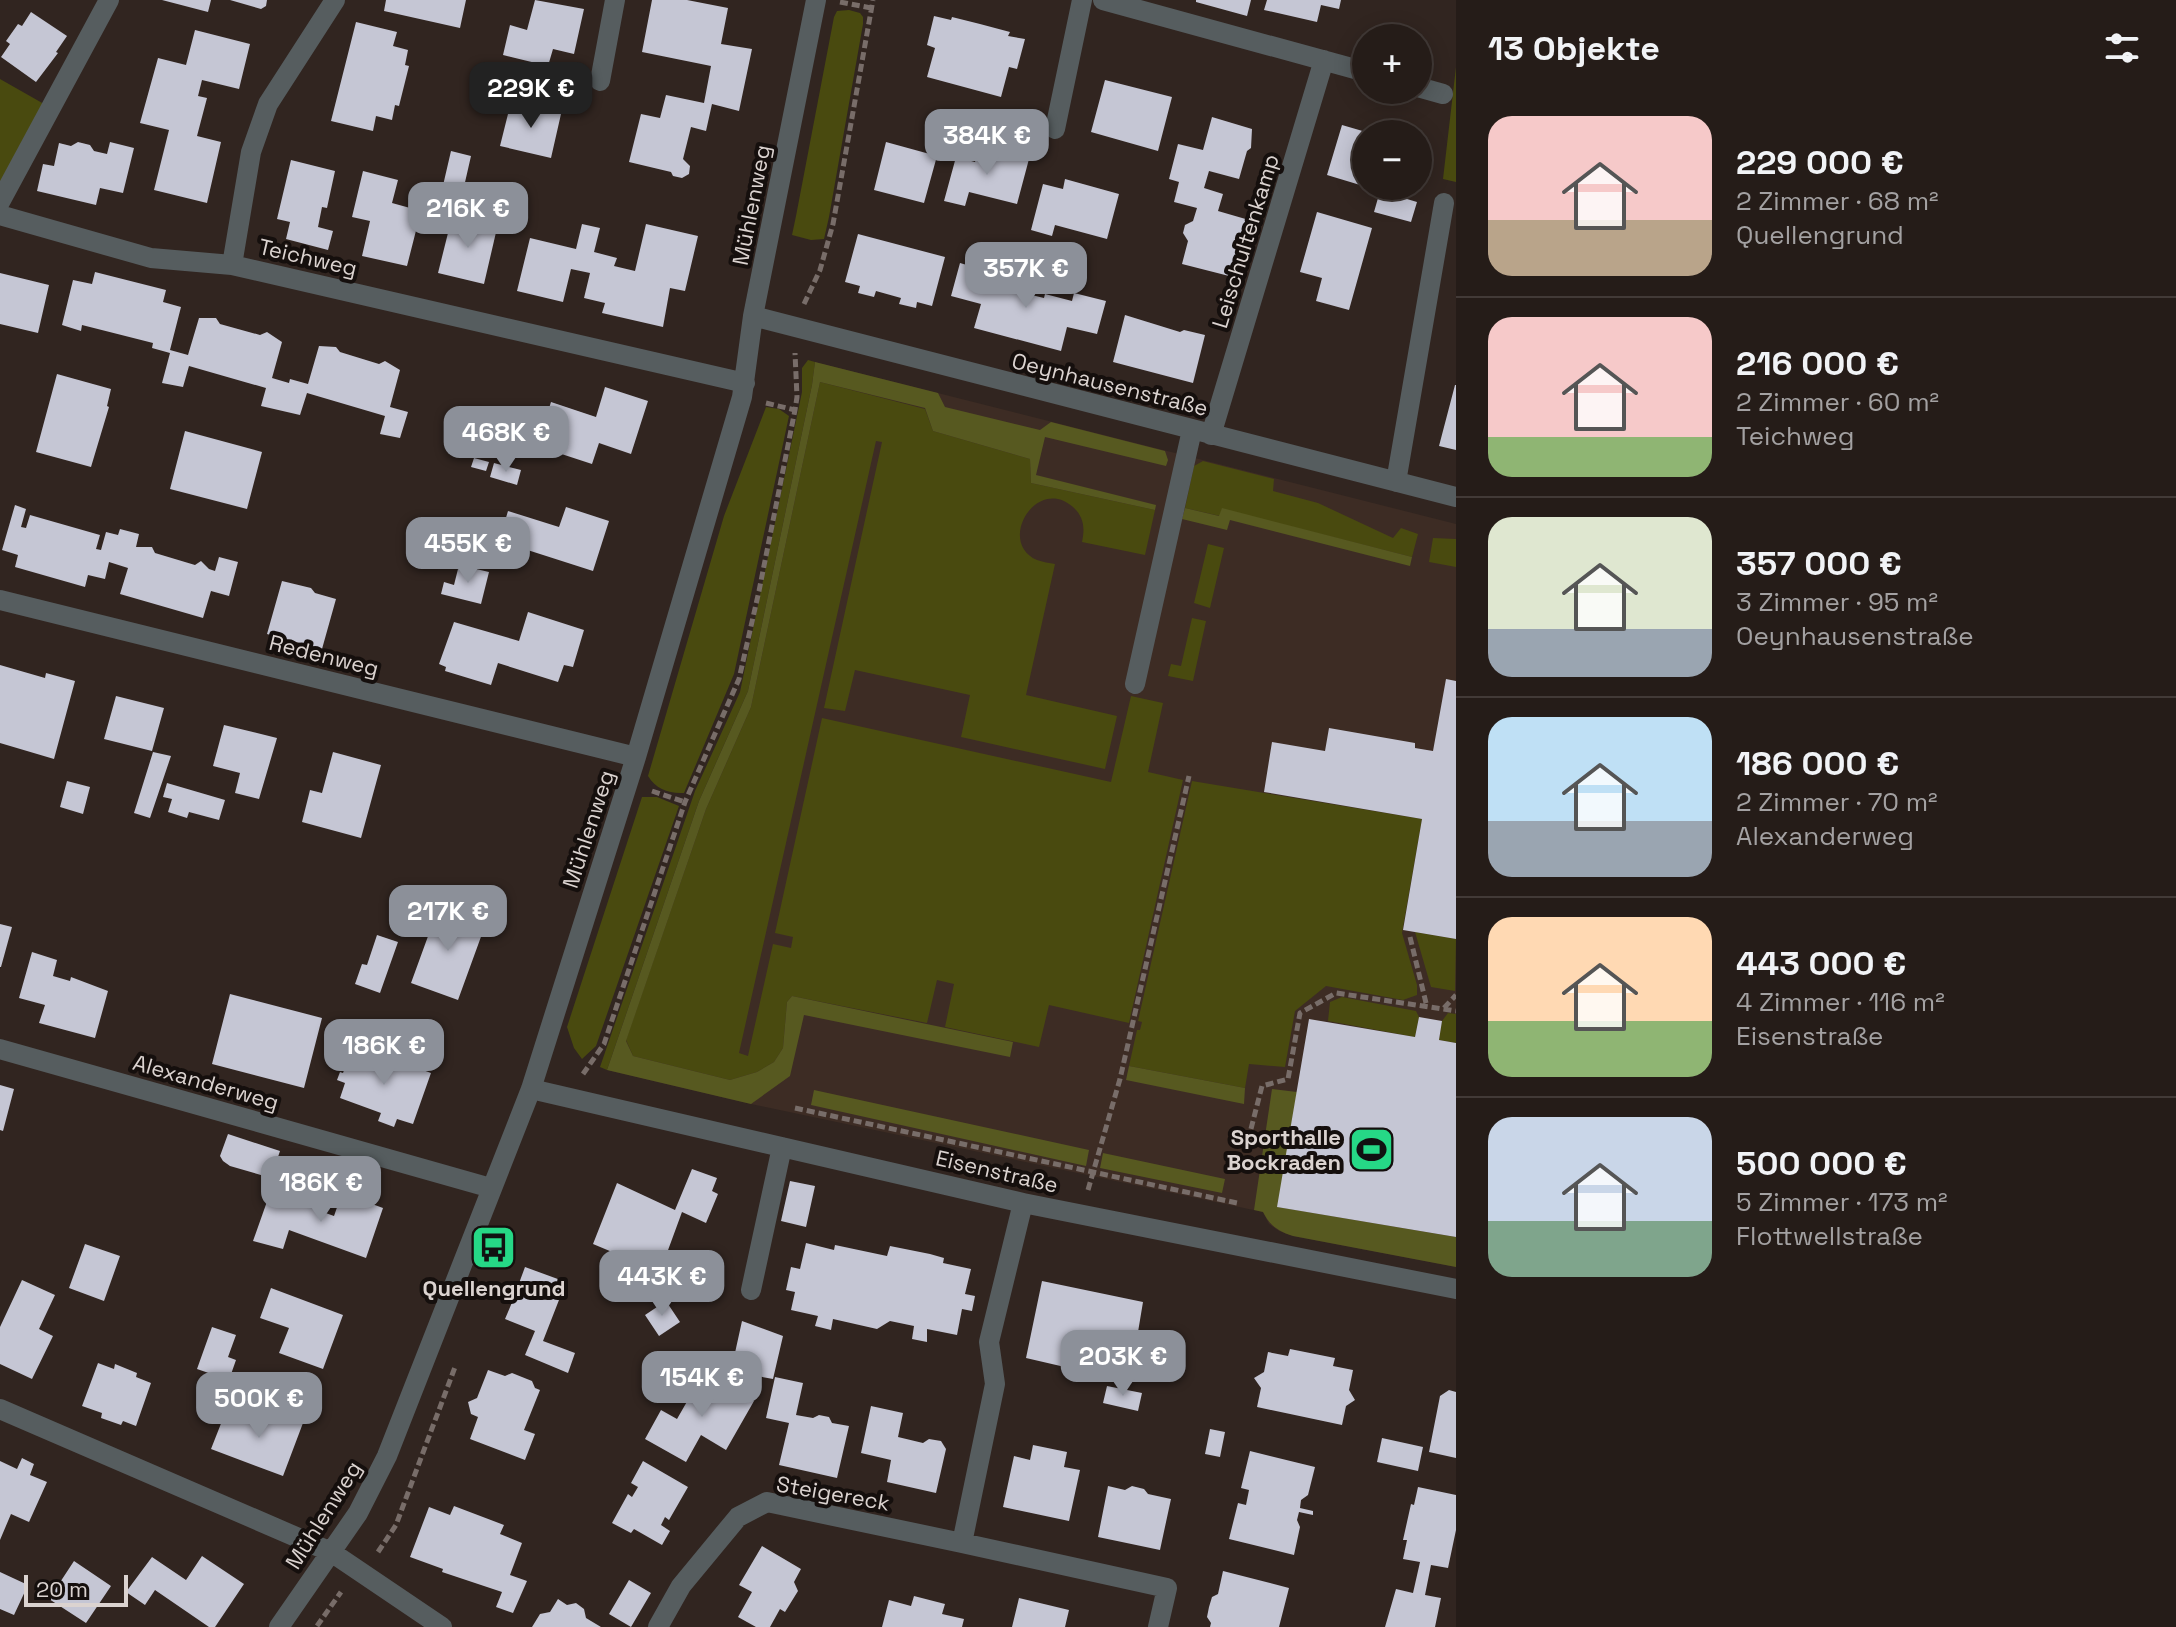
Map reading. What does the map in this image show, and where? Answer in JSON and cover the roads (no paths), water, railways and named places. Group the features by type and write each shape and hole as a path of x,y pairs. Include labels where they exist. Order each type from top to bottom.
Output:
{"street":[{"path":"0,202 109,0"},
{"path":"232,265 251,152 268,104 335,0"},
{"path":"600,81 615,0"},
{"name":"Mühlenweg","path":"279,1627 358,1513 387,1456 531,1089 636,757 745,383 753,316 816,0"},
{"path":"1055,129 1082,0"},
{"path":"1103,0 1142,4 1352,68"},
{"name":"Leischultenkamp","path":"1135,684 1202,432 1324,60"},
{"path":"1432,91 1443,94"},
{"path":"1396,482 1444,203"},
{"name":"Teichweg","path":"0,215 151,258 232,265 745,383"},
{"name":"Oeynhausenstraße","path":"753,316 1456,497"},
{"name":"Redenweg","path":"0,600 636,757"},
{"name":"Alexanderweg","path":"0,1049 491,1188"},
{"name":"Eisenstraße","path":"531,1089 1023,1203 1456,1289"},
{"path":"751,1290 782,1147"},
{"path":"962,1543 995,1384 989,1342 1023,1203"},
{"path":"0,1409 331,1552 442,1627"},
{"name":"Steigereck","path":"658,1627 681,1586 738,1517 767,1502 1167,1588 1158,1627"}],"place":[{"name":"Sporthalle Bockraden","path":"1372,1150"},
{"name":"Quellengrund","path":"494,1247"}]}
